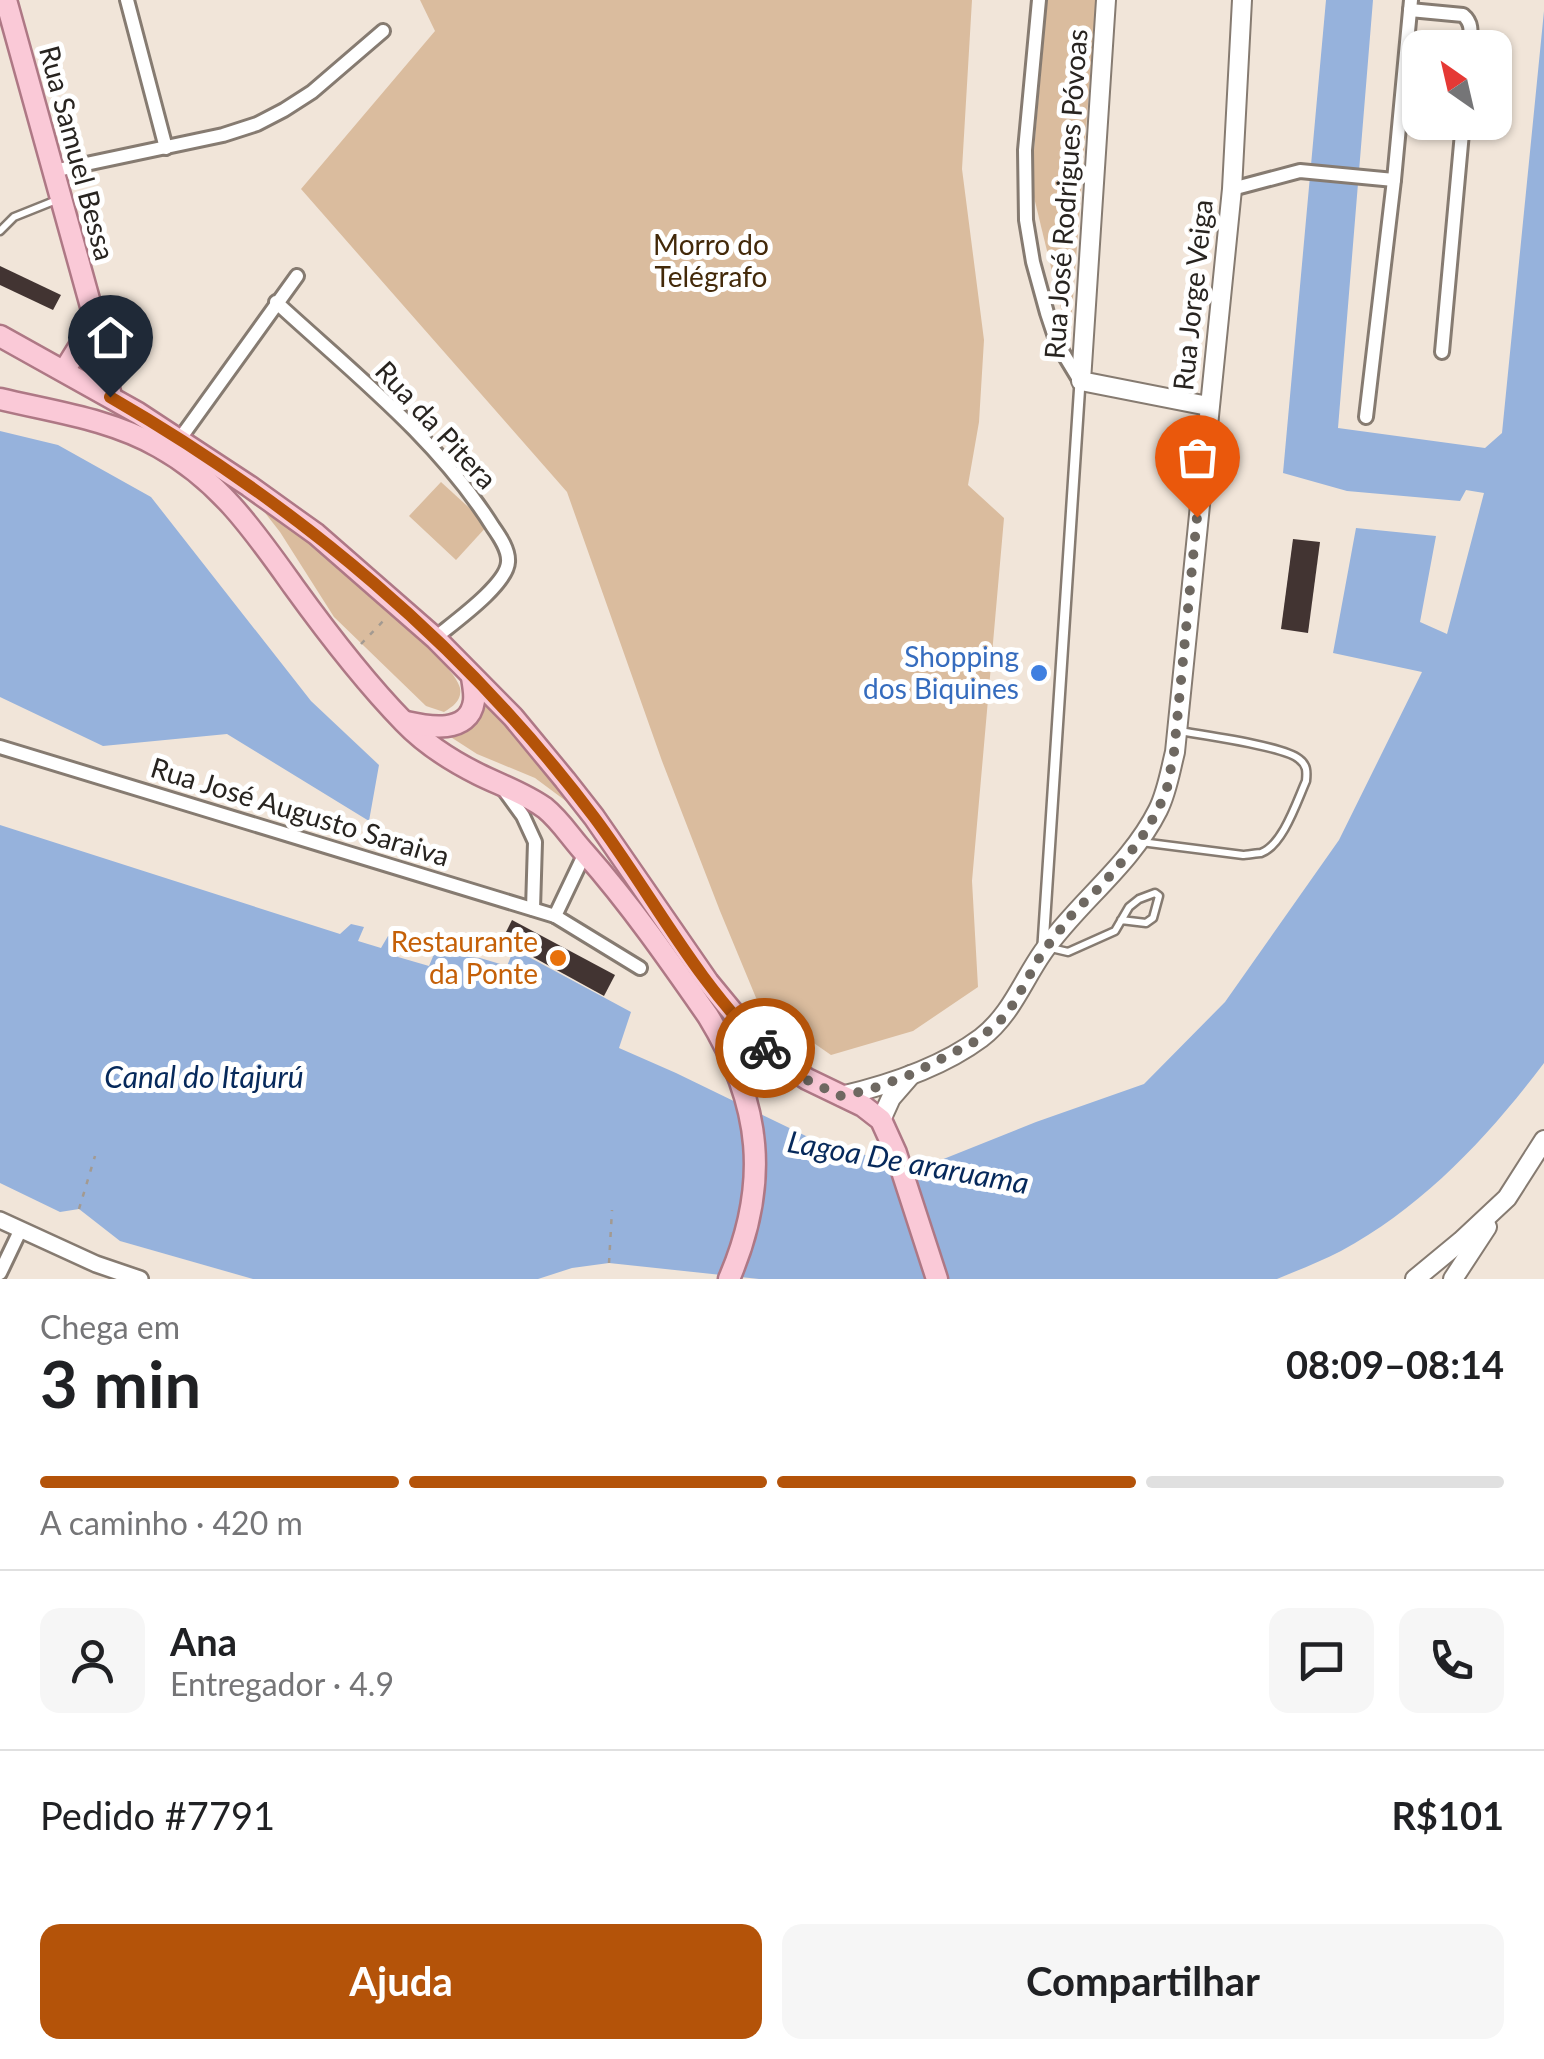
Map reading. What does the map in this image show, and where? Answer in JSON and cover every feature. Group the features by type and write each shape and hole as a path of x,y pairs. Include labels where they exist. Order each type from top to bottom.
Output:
{"main road":[{"name":"Rua Samuel Bessa","path":"6,0 8,36 62,198 110,397"},
{"name":"Rua José Rodrigues Póvoas","path":"1106,0 1080,381 1208,406"},
{"name":"Rua Jorge Veiga","path":"841,1096 912,1074 991,1029 1014,1003 1045,950 1074,912 1139,842 1167,788 1232,190 1242,0"},
{"path":"64,371 94,321"},
{"path":"0,336 179,440 316,534 435,638 513,716 594,817 729,1011 776,1058 807,1080 863,1106 882,1122 896,1153 936,1279"},
{"path":"0,399 128,432 202,476 251,527 348,658 404,722 451,760 548,811 604,872 716,1028 744,1090 753,1126 753,1201 747,1233 729,1279"},
{"path":"404,722 432,728 462,720 474,701 472,677"},
{"path":"585,853 594,817"},
{"path":"882,1122 891,1098 912,1074"},
{"path":"1453,1279 1541,1152"},
{"path":"1415,1279 1462,1242 1507,1198"}],"street":[{"path":"128,0 166,148"},
{"path":"1040,0 1025,150 1026,220 1033,262 1052,328 1066,361 1080,381 1045,950"},
{"path":"1366,417 1411,5 1464,15 1471,30"},
{"path":"54,172 257,124 312,92 383,31"},
{"path":"1442,352 1460,140"},
{"path":"1232,190 1300,171 1394,180"},
{"path":"179,440 297,276"},
{"name":"Rua da Pitera","path":"276,302 436,453 484,511 505,548 508,566 500,580 435,638"},
{"name":"Rua José Augusto Saraiva","path":"0,748 556,916 640,968"},
{"path":"501,784 535,842 533,909"},
{"path":"556,916 585,853"},
{"path":"0,1220 96,1264 140,1279"},
{"path":"0,1273 20,1231"}],"lane":[{"path":"0,232 14,217 62,198"},
{"path":"1139,842 1244,855 1260,853 1280,836 1306,781 1303,761 1285,751 1176,730"},
{"path":"1045,950 1068,952 1115,931 1129,907 1139,899 1156,893 1159,896 1154,918 1146,924 1122,920"}],"path":[{"path":"348,658 398,605"},
{"path":"79,1209 94,1156"},
{"path":"609,1264 612,1210"}],"green space":[{"name":"Morro do Telégrafo","path":"420,0 972,0 962,169 984,340 979,422 968,485 1004,518 972,881 978,987 913,1031 831,1055 759,1005 662,761 567,492 301,189 435,31"},
{"path":"1047,0 1096,0 1072,311 1070,327 1066,329 1031,185"},
{"path":"441,482 488,525 456,560 409,516"},
{"path":"244,486 363,586 429,648 460,688 454,705 444,712 426,706 334,617 280,532"},
{"path":"486,695 582,813 535,778 477,754 446,734"}],"water":[{"name":"Canal do Itajurú","path":"1326,0 1373,0 1338,428 1485,448 1502,433 1544,11 1544,1063 1453,1168 1371,1233 1277,1279 759,1279 609,1263 572,1268 538,1279 253,1279 120,1241 79,1209 60,1212 0,1183 0,825 340,934 351,924 364,927 358,941 381,948 388,936 403,940 398,957 429,966 434,954 480,958 507,966 514,949 631,1012 619,1048 837,1151 931,1164 1144,1084 1225,1002 1339,840 1422,672 1333,653 1356,528 1436,536 1420,622 1447,634 1484,493 1466,490 1460,501 1347,491 1283,473"},
{"path":"0,431 58,445 151,497 311,701 379,765 369,821 227,734 103,746 0,697"}],"building":[{"path":"0,266 61,295 53,310 0,285"},
{"path":"1293,539 1320,542 1308,633 1281,629"},
{"path":"512,920 615,975 604,996 502,940"}],"way so far":[{"path":"765,1048 807,1080 841,1096 869,1090 940,1061 978,1040 1003,1018 1042,953 1139,842 1167,788 1197,517"}],"place":[{"name":"Shopping dos Biquines","path":"1039,673"},
{"name":"Restaurante da Ponte","path":"558,958"}],"route":[{"path":"110,397 316,534 435,638 513,716 594,817 729,1011 765,1048"}],"water label":[{"name":"Lagoa De araruama","path":"908,1163"}]}
